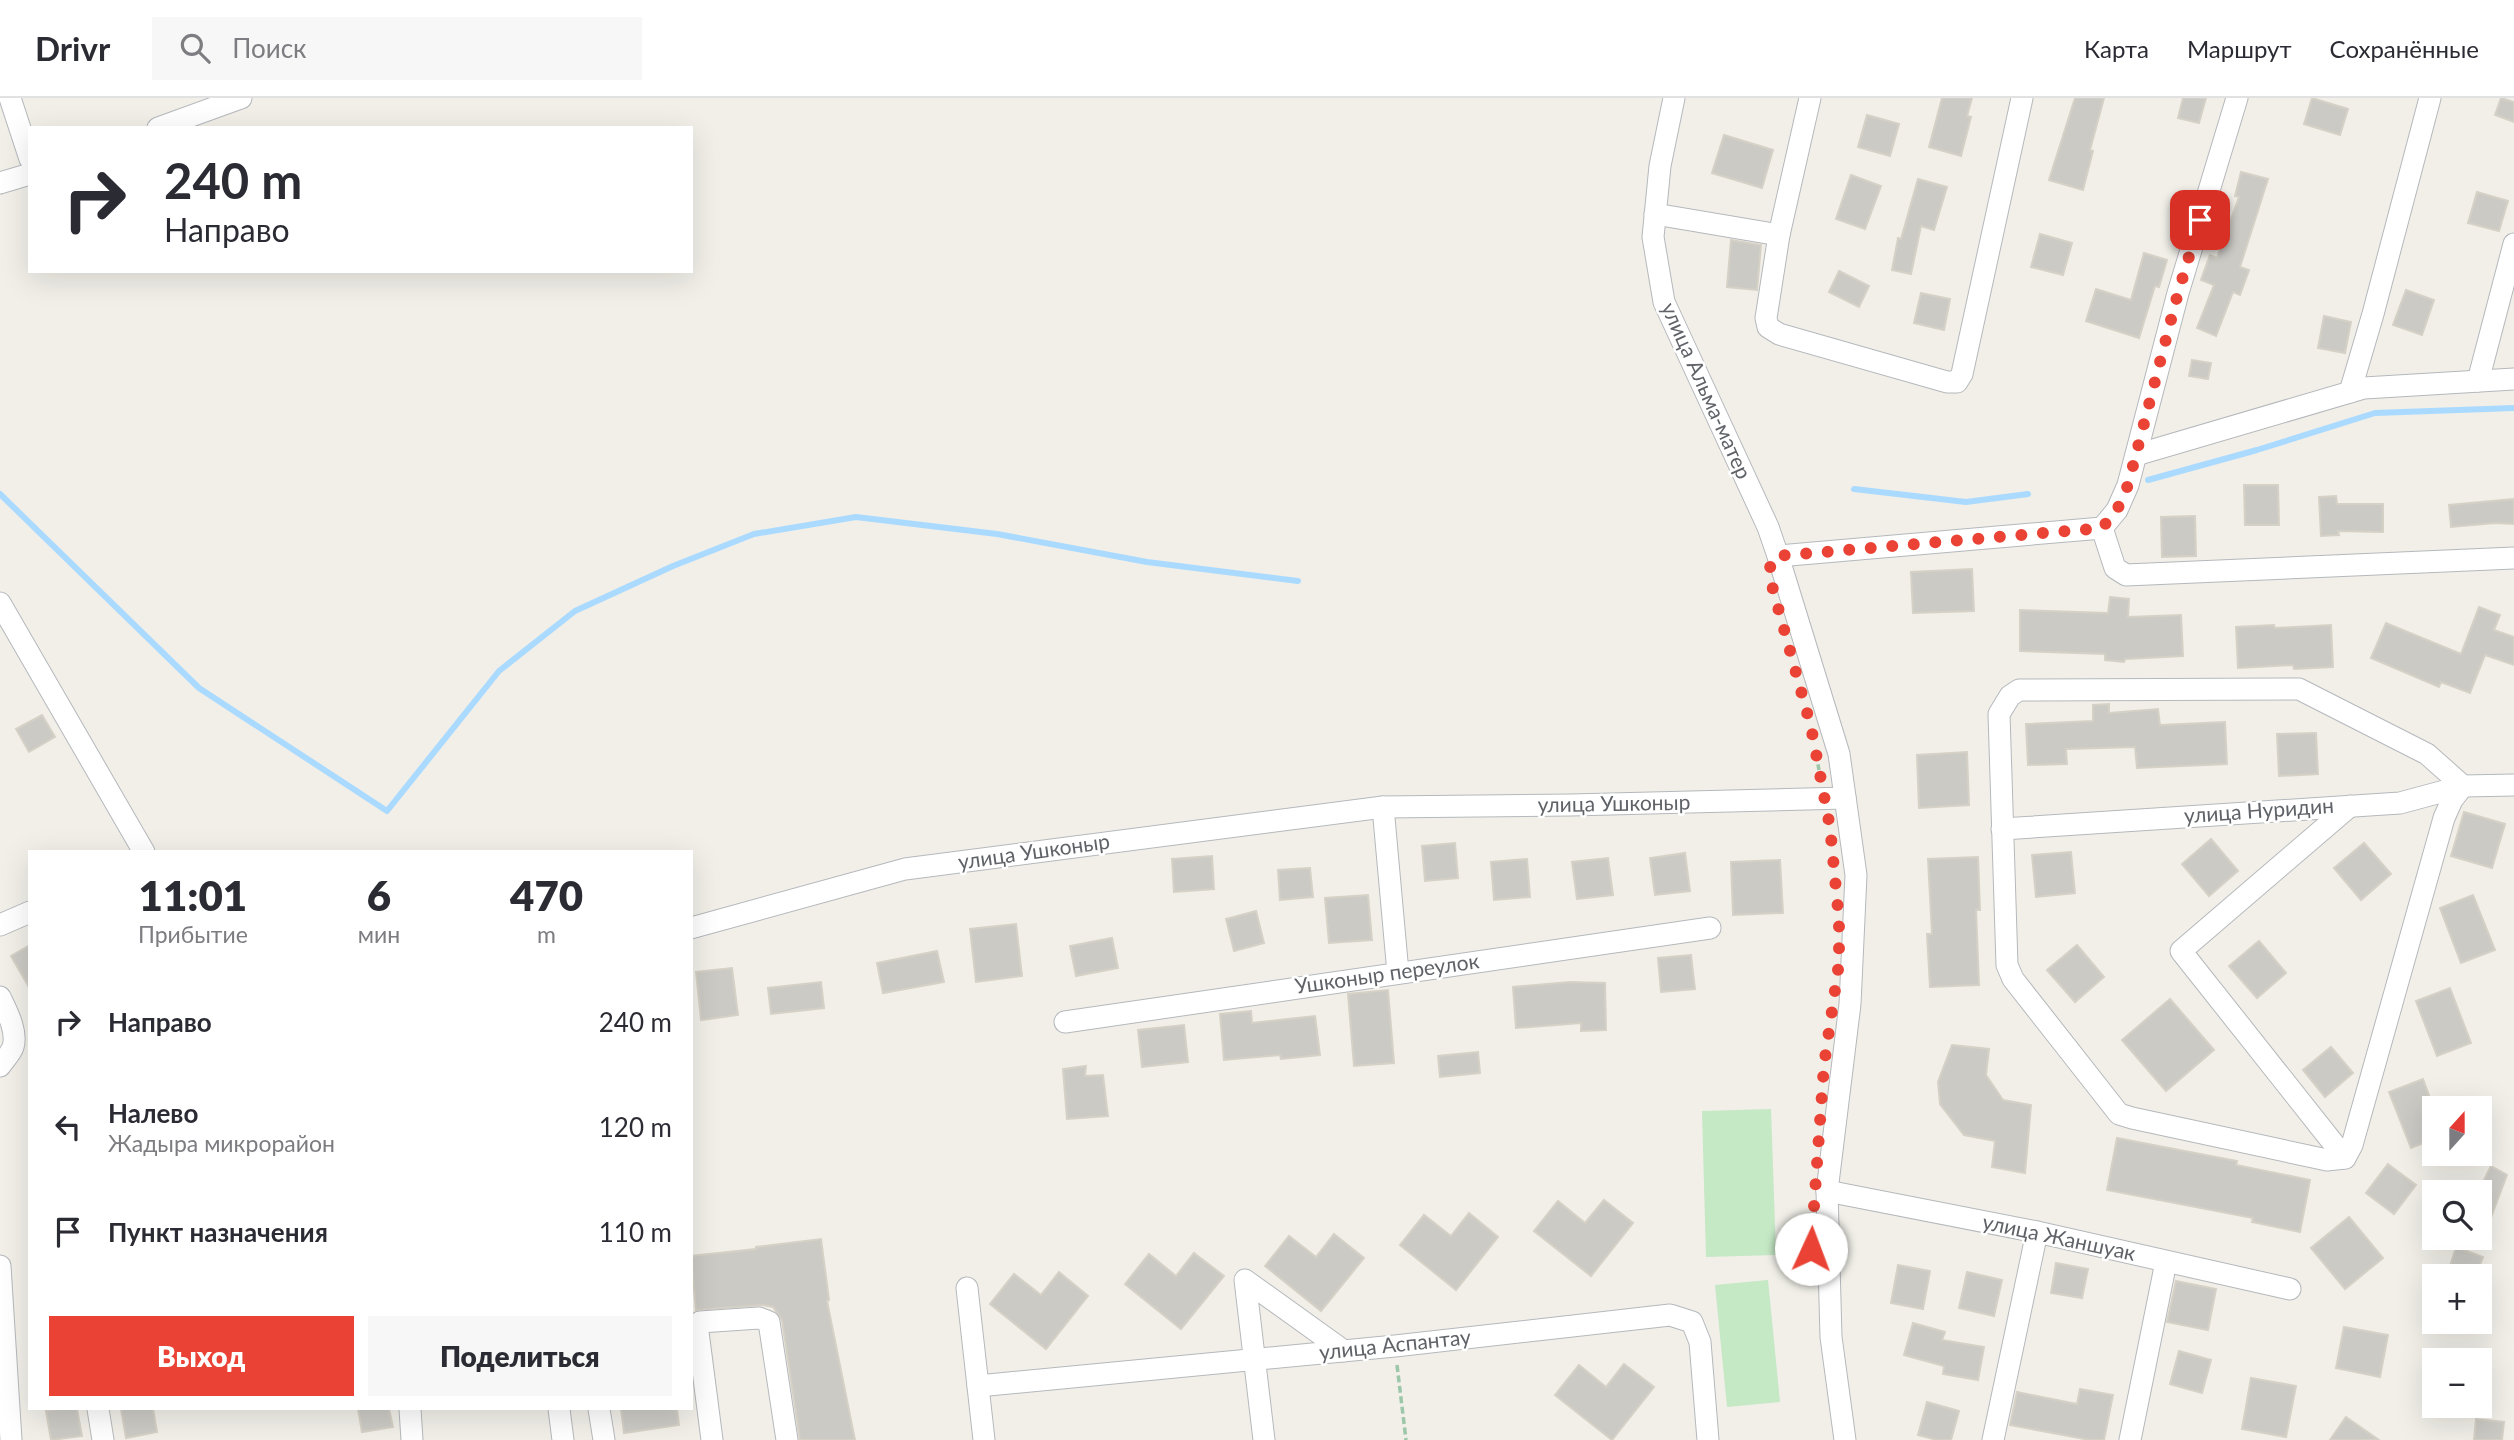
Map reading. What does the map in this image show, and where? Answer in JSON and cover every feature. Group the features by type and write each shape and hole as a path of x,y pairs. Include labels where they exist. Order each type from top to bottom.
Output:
{"street":[{"path":"10,98 28,153"},
{"path":"164,126 241,98"},
{"name":"улица Альма-матер","path":"1674,98 1660,166 1653,237 1664,302 1768,527 1839,754 1835,799 1856,875 1850,1004 1827,1191 1831,1338 1845,1440"},
{"path":"1810,98 1779,235 1766,317 1768,327 1779,334 1947,382 1957,382 1962,374 2022,98"},
{"path":"1777,556 2102,528 2117,510 2128,485 2178,293 2236,98"},
{"path":"2350,392 2430,98"},
{"path":"0,183 28,175"},
{"path":"1655,214 1779,235"},
{"path":"2478,381 2514,244"},
{"path":"2136,455 2364,388 2514,379"},
{"path":"2102,528 2115,568 2126,575 2514,558"},
{"path":"0,603 143,850"},
{"path":"2299,689 2427,754 2463,786 2452,800 2444,818 2352,1145 2345,1158 2327,1160 2119,1114 2013,979 2007,965 1999,714 2010,696 2019,690 2299,689"},
{"name":"улица Нуридин","path":"2003,829 2400,803 2463,786 2514,785"},
{"name":"улица Ушконыр","path":"693,927 905,869 1383,807 1835,799"},
{"path":"2345,1158 2181,951 2350,806"},
{"path":"1383,807 1398,973"},
{"path":"0,925 28,913"},
{"name":"Ушконыр переулок","path":"1065,1022 1710,928"},
{"path":"0,997 14,1037 13,1048 0,1066"},
{"name":"улица Жаншуак","path":"1827,1191 2037,1232 2290,1289"},
{"path":"1993,1440 2037,1232"},
{"path":"2130,1440 2166,1262"},
{"path":"0,1266 11,1440"},
{"path":"1265,1440 1245,1280 1344,1351"},
{"path":"967,1288 984,1440"},
{"name":"улица Аспантау","path":"978,1387 1395,1346 1670,1315 1692,1322 1700,1342 1708,1440"},
{"path":"712,1440 698,1332 701,1322 759,1318 769,1322 787,1440"},
{"path":"98,1410 103,1440"},
{"path":"410,1410 412,1440"},
{"path":"559,1410 563,1440"},
{"path":"599,1410 604,1440"}],"path":[{"path":"1816,754 1835,799"},
{"path":"1395,1346 1406,1440"}],"green space":[{"path":"1771,1109 1776,1255 1706,1257 1702,1111"},
{"path":"1768,1280 1780,1402 1727,1407 1715,1285"}],"building":[{"path":"1942,98 1972,98 1967,116 1971,117 1961,156 1929,147"},
{"path":"2075,98 2104,98 2083,190 2049,180"},
{"path":"2183,98 2206,98 2199,123 2178,118"},
{"path":"2312,98 2348,109 2340,135 2304,124"},
{"path":"2501,98 2514,102 2514,122 2495,115"},
{"path":"1867,115 1899,124 1890,156 1858,147"},
{"path":"1724,135 1773,150 1762,188 1712,173"},
{"path":"2241,172 2268,179 2240,267 2249,270 2240,295 2233,292 2216,336 2197,328 2214,285 2201,280 2210,255 2217,258 2239,197 2235,196"},
{"path":"1851,175 1881,186 1865,229 1836,219"},
{"path":"1918,179 1947,187 1934,230 1921,226 1911,274 1892,270 1898,238 1901,239"},
{"path":"2477,192 2508,201 2499,231 2468,223"},
{"path":"2040,234 2072,243 2063,275 2031,267"},
{"path":"1731,240 1761,245 1757,290 1727,287"},
{"path":"2144,253 2167,260 2159,287 2155,286 2139,338 2086,321 2096,289 2131,300"},
{"path":"1839,271 1869,286 1859,307 1829,292"},
{"path":"2406,290 2434,300 2422,335 2393,325"},
{"path":"1921,293 1950,299 1944,330 1914,323"},
{"path":"2324,316 2351,322 2345,353 2318,348"},
{"path":"2192,360 2211,363 2208,379 2189,376"},
{"path":"2244,485 2278,485 2279,525 2245,525"},
{"path":"2336,496 2337,504 2383,504 2383,532 2338,531 2339,535 2321,536 2319,497"},
{"path":"2514,499 2514,524 2451,527 2449,505"},
{"path":"2195,516 2196,556 2162,557 2161,517"},
{"path":"1972,569 1974,611 1913,613 1911,572"},
{"path":"2110,597 2129,599 2128,617 2181,615 2183,656 2125,659 2124,662 2105,660 2105,654 2020,651 2020,610 2108,613"},
{"path":"2479,607 2500,615 2494,630 2514,637 2514,665 2485,655 2470,693 2441,682 2439,687 2371,658 2386,623 2461,654"},
{"path":"2274,625 2275,628 2331,625 2333,667 2294,669 2293,665 2238,668 2236,627"},
{"path":"2109,704 2109,713 2158,709 2160,725 2225,722 2227,764 2137,768 2135,747 2066,749 2067,764 2028,765 2026,724 2093,721 2093,705"},
{"path":"42,715 55,737 29,752 16,729"},
{"path":"2316,733 2318,774 2279,776 2277,734"},
{"path":"1967,752 1969,805 1919,808 1917,755"},
{"path":"2464,812 2505,824 2492,868 2451,856"},
{"path":"2211,839 2238,871 2209,896 2182,864"},
{"path":"1455,843 1458,878 1425,881 1422,846"},
{"path":"2364,843 2391,874 2361,900 2334,868"},
{"path":"2071,852 2075,893 2036,897 2032,855"},
{"path":"1685,853 1690,891 1655,895 1650,858"},
{"path":"1212,856 1214,889 1174,892 1172,859"},
{"path":"1978,857 1980,910 1976,910 1979,985 1930,987 1927,934 1932,934 1928,859"},
{"path":"1608,858 1613,895 1577,899 1572,862"},
{"path":"1527,859 1530,897 1494,900 1491,862"},
{"path":"1780,860 1783,913 1733,915 1731,862"},
{"path":"1310,868 1313,897 1280,900 1278,870"},
{"path":"1368,895 1372,940 1329,943 1325,898"},
{"path":"2473,895 2495,950 2461,963 2440,908"},
{"path":"1256,911 1264,943 1234,951 1226,919"},
{"path":"1016,924 1022,976 976,982 970,929"},
{"path":"1112,938 1118,968 1076,976 1070,946"},
{"path":"2259,941 2286,973 2257,998 2229,966"},
{"path":"2077,945 2104,977 2075,1002 2047,970"},
{"path":"28,946 28,986 11,956"},
{"path":"937,951 944,982 883,993 877,963"},
{"path":"1691,955 1695,989 1661,992 1658,958"},
{"path":"732,968 738,1015 701,1020 696,972"},
{"path":"821,982 824,1008 771,1014 768,988"},
{"path":"1570,982 1605,983 1606,1030 1581,1031 1581,1023 1516,1028 1513,987"},
{"path":"2450,988 2471,1043 2437,1056 2416,1001"},
{"path":"1388,990 1394,1063 1354,1066 1348,994"},
{"path":"2170,999 2214,1050 2166,1091 2122,1040"},
{"path":"1251,1011 1252,1023 1315,1016 1320,1055 1224,1060 1220,1014"},
{"path":"1184,1025 1188,1062 1142,1067 1138,1030"},
{"path":"1952,1045 1989,1049 1986,1075 2003,1100 2031,1105 2025,1173 1992,1167 1995,1141 1964,1135 1940,1104 1938,1082"},
{"path":"2331,1047 2353,1073 2325,1097 2303,1070"},
{"path":"1478,1052 1480,1073 1440,1077 1438,1056"},
{"path":"1086,1066 1085,1076 1103,1075 1108,1116 1067,1119 1063,1069"},
{"path":"2423,1079 2429,1096 2422,1096 2422,1144 2411,1148 2389,1092"},
{"path":"2117,1138 2237,1161 2236,1165 2310,1180 2300,1232 2252,1222 2253,1218 2107,1190"},
{"path":"2388,1164 2416,1185 2394,1214 2366,1193"},
{"path":"2491,1166 2507,1175 2492,1215 2492,1180 2484,1180"},
{"path":"1604,1200 1633,1223 1591,1276 1534,1231 1558,1201 1585,1223"},
{"path":"1469,1213 1498,1237 1456,1290 1400,1245 1424,1215 1451,1236"},
{"path":"2349,1217 2383,1258 2345,1289 2311,1248"},
{"path":"1334,1234 1364,1258 1321,1311 1265,1266 1289,1236 1316,1257"},
{"path":"821,1239 827,1301 855,1440 800,1440 782,1320 773,1307 763,1305 696,1310 693,1256"},
{"path":"2455,1250 2464,1250 2483,1257 2480,1264 2451,1264"},
{"path":"1194,1253 1224,1276 1181,1329 1125,1284 1149,1254 1176,1276"},
{"path":"2056,1263 2088,1269 2082,1298 2051,1293"},
{"path":"1898,1265 1930,1271 1923,1309 1891,1303"},
{"path":"1059,1272 1088,1296 1046,1349 990,1304 1014,1274 1041,1295"},
{"path":"1967,1272 2002,1280 1994,1316 1959,1308"},
{"path":"2176,1281 2216,1289 2208,1330 2167,1322"},
{"path":"1913,1323 1945,1332 1942,1340 1984,1347 1978,1380 1943,1374 1944,1366 1904,1355"},
{"path":"2344,1327 2388,1335 2380,1377 2336,1368"},
{"path":"2179,1351 2211,1360 2202,1393 2170,1384"},
{"path":"1624,1364 1654,1387 1612,1440 1555,1395 1579,1365 1606,1387"},
{"path":"2251,1378 2296,1386 2286,1437 2242,1429"},
{"path":"2080,1389 2113,1395 2104,1440 2090,1440 2010,1425 2017,1392 2077,1404"},
{"path":"1927,1402 1959,1411 1951,1440 1918,1435"},
{"path":"77,1410 82,1436 51,1440 46,1411"},
{"path":"121,1410 153,1410 157,1432 126,1438"},
{"path":"358,1410 389,1410 393,1427 362,1432"},
{"path":"621,1410 677,1410 679,1425 624,1433"},
{"path":"2346,1417 2379,1440 2330,1440"},
{"path":"2476,1419 2504,1422 2502,1440 2474,1440"}],"waterway":[{"path":"2148,480 2375,413 2514,408"},
{"path":"1854,489 1966,502 2028,494"},
{"path":"0,494 199,688 387,811 499,671 575,611 673,566 754,534 856,517 997,534 1147,562 1298,581"}],"route":[{"path":"1811,1249 1824,1065 1839,963 1839,920 1834,854 1811,727 1771,582 1770,563 1777,556 2102,528 2117,510 2128,485 2200,220"}]}
